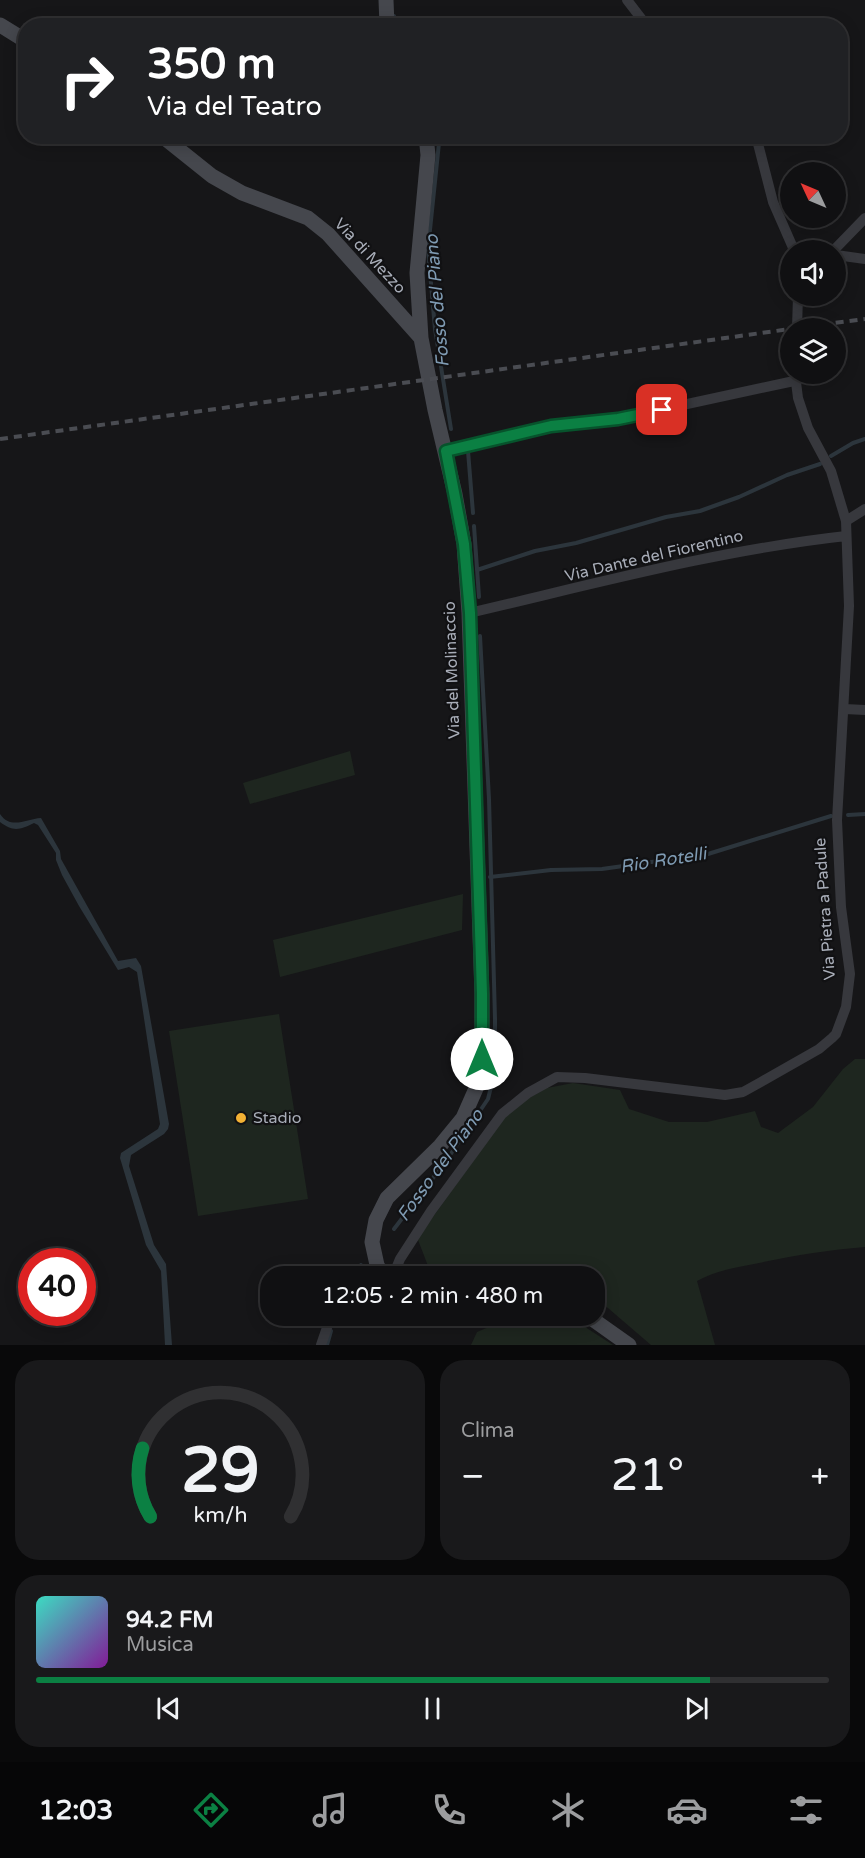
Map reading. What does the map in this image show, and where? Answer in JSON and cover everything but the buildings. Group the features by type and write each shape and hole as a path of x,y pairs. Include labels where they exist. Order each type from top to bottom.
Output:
{"street":[{"path":"386,0 387,18"},
{"path":"627,0 641,18"},
{"path":"0,25 18,35"},
{"name":"Via di Mezzo","path":"172,144 212,176 242,193 308,218 328,234 421,338"},
{"name":"Via del Molinaccio","path":"378,1266 372,1242 376,1220 387,1198 440,1146 463,1118 478,1084 482,1059 470,613 464,544 421,338 417,273 428,155 427,144"},
{"path":"758,144 773,202 790,240"},
{"path":"846,240 865,218"},
{"path":"846,255 865,259"},
{"path":"389,303 403,302 419,295"},
{"path":"446,451 551,426 618,419 780,380"},
{"name":"Via Pietra a Padule","path":"397,1266 431,1211 502,1114 528,1093 557,1077 585,1078 724,1095 743,1092 819,1049 836,1034 846,1007 850,974 841,908 837,820 849,606 846,521 831,471 808,428 796,384"},
{"path":"846,521 865,509"},
{"name":"Via Dante del Fiorentino","path":"470,613 730,553 846,536"},
{"path":"845,709 865,710"},
{"path":"321,1345 328,1326"},
{"path":"602,1326 629,1345"}],"shaded area":[{"path":"350,751 355,775 250,804 243,783"},
{"path":"0,814 4,819 14,823 41,818 60,851 61,859 118,961 136,958 141,966 169,1124 164,1134 131,1155 129,1166 154,1245 166,1264 172,1345 165,1345 161,1271 146,1245 120,1158 121,1153 158,1129 160,1124 137,972 129,967 118,970 79,906 62,875 56,860 56,853 38,825 34,823 13,829 0,822"},
{"path":"463,894 462,930 280,977 273,940"},
{"path":"279,1014 308,1199 198,1216 169,1031"},
{"path":"855,1059 865,1059 865,1247 768,1261 725,1270 697,1281 715,1345 651,1345 605,1305 605,1266 428,1266 418,1240 420,1235 511,1108 547,1088 573,1083 620,1090 629,1109 669,1122 707,1122 755,1111 761,1127 778,1133 813,1107 843,1069"},
{"path":"491,1326 584,1326 613,1345 471,1345 477,1332"}],"waterway":[{"name":"Fosso del Piano","path":"439,144 428,249 435,329 451,429"},
{"path":"831,456 865,439"},
{"name":"Fosso del Piano","path":"468,451 473,513"},
{"path":"477,570 535,551 576,543 666,517 700,511 820,464"},
{"name":"Fosso del Piano","path":"474,526 479,597"},
{"name":"Fosso del Piano","path":"394,1229 446,1161 488,1099 495,1071 489,799 480,636"},
{"name":"Rio Rotelli","path":"848,815 865,814"},
{"name":"Rio Rotelli","path":"490,877 551,870 602,869 708,854 831,816"},
{"name":"Fosso del Piano","path":"327,1345 331,1331"}],"railway":[{"path":"846,321 865,319"},
{"path":"0,439 780,330"}],"place":[{"name":"Stadio","path":"241,1118"}],"route":[{"path":"482,1059 483,1018 471,704 470,613 464,544 446,451 551,426 618,419 662,410"}]}
